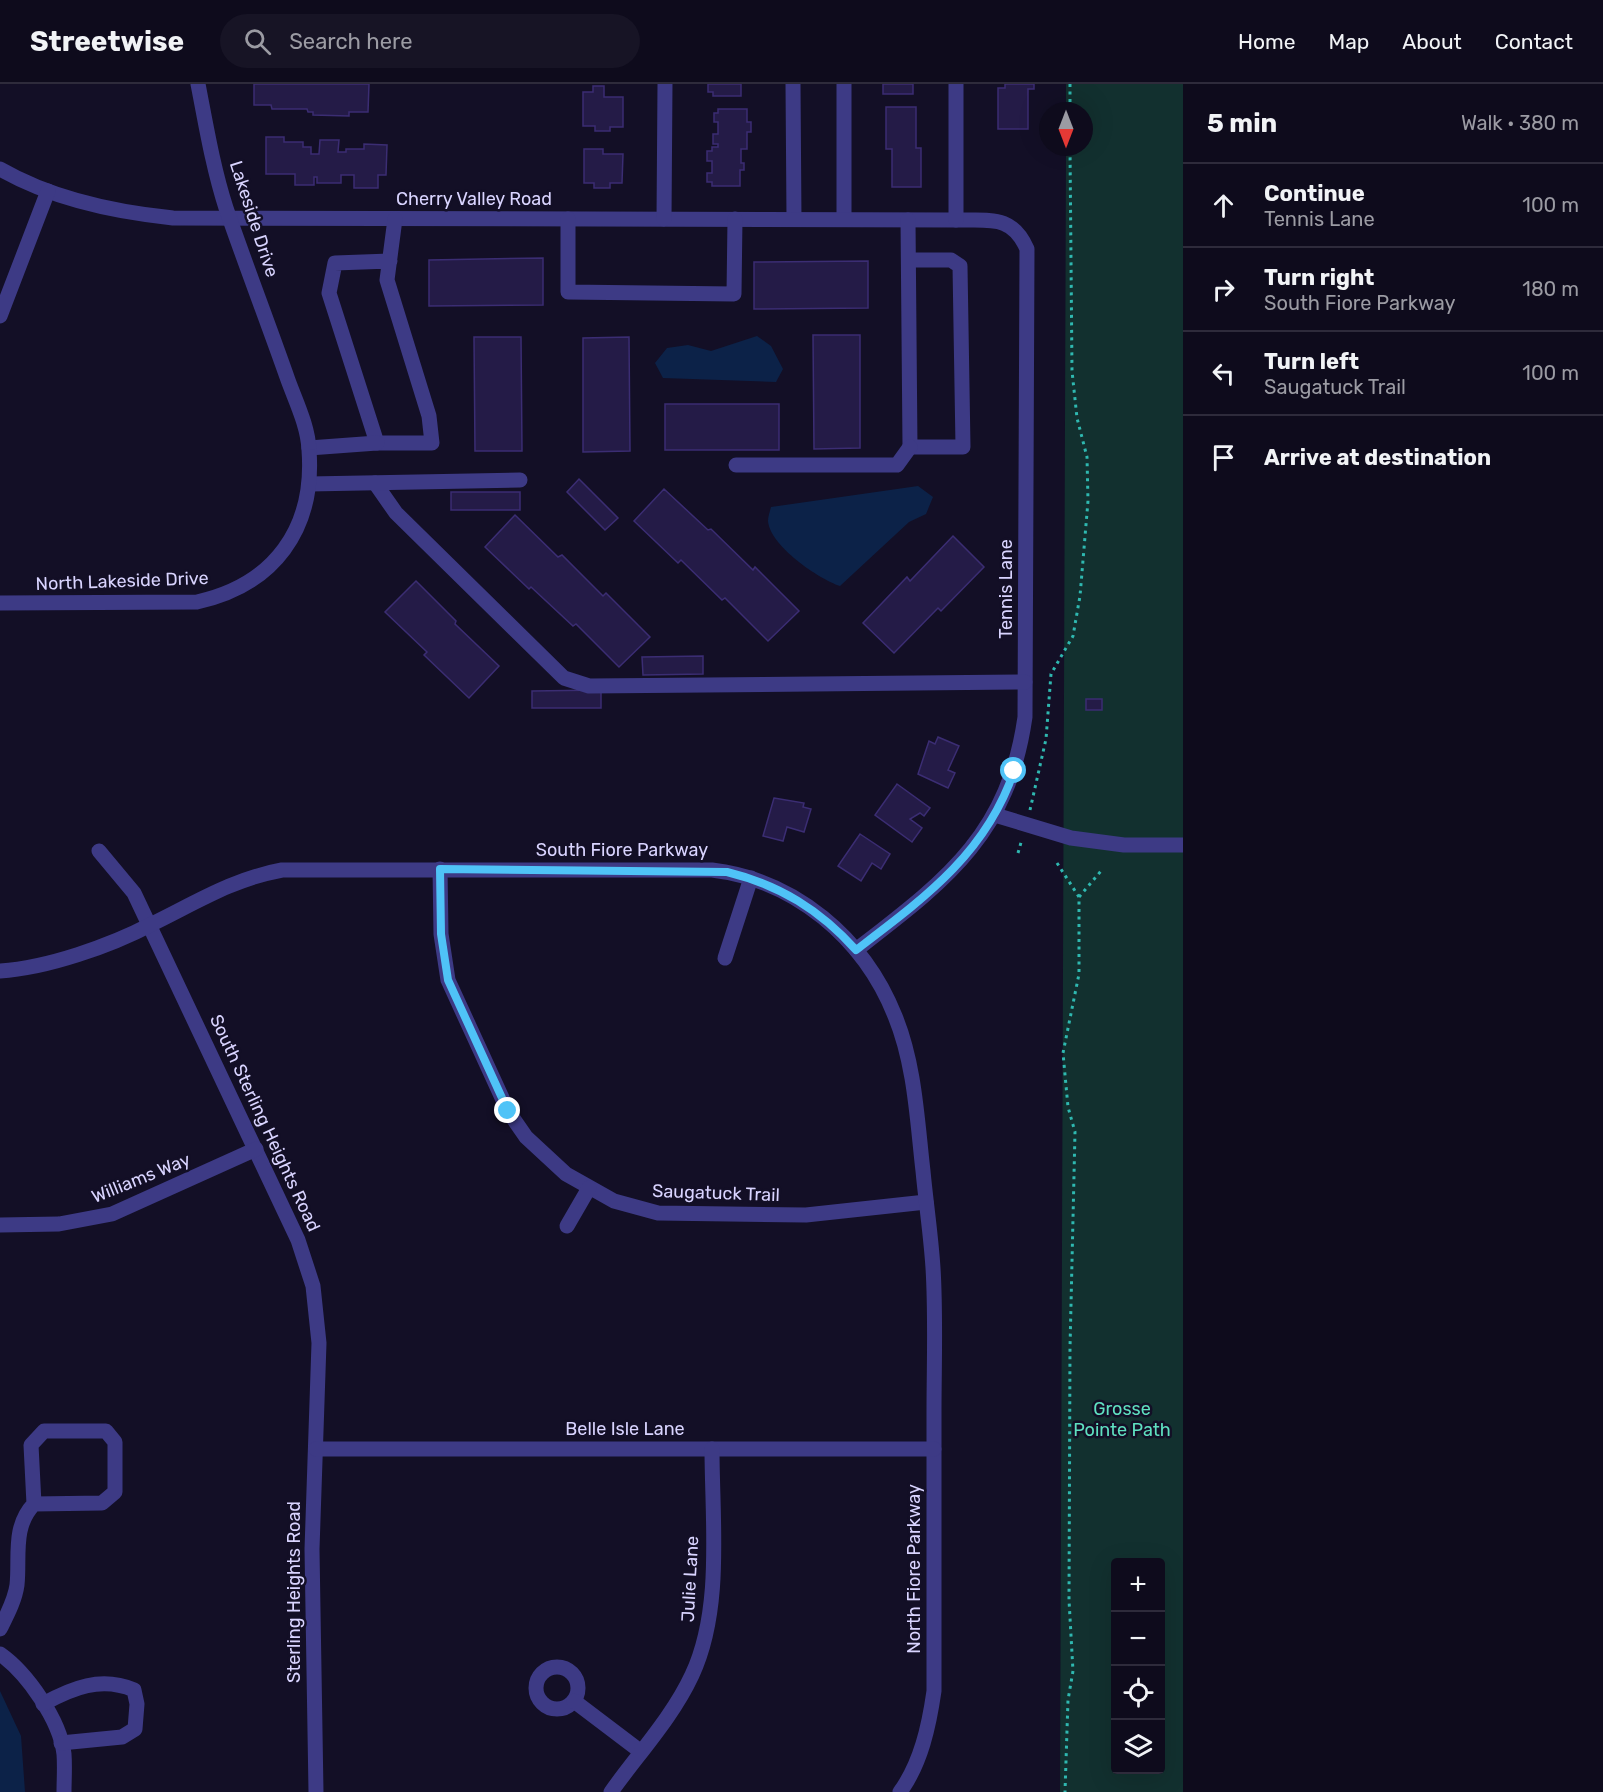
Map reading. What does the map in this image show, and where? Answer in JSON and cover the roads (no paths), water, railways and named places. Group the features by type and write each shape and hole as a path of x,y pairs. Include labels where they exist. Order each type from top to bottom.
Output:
{"street":[{"name":"Lakeside Drive","path":"198,84 209,140 231,219 282,364"},
{"path":"664,219 665,84"},
{"path":"793,84 794,219"},
{"path":"844,84 844,219"},
{"path":"956,84 956,220"},
{"name":"Cherry Valley Road","path":"0,169 48,191 92,205 173,218 956,220"},
{"path":"0,316 48,191"},
{"path":"309,448 377,443 432,443 429,417 387,280 395,219"},
{"path":"568,219 568,292 734,294 735,219"},
{"path":"736,465 897,465 910,447 908,220"},
{"name":"Tennis Lane","path":"856,950 954,870 995,815 1006,794 1022,736 1025,682 1027,249 1021,235 1007,223 956,220"},
{"path":"909,260 951,260 960,266 963,447 910,447"},
{"path":"377,443 329,293 335,263 390,261"},
{"name":"North Lakeside Drive","path":"0,603 197,602 226,596 258,576 284,550 299,526 307,503 309,448 282,364"},
{"path":"309,484 520,480"},
{"path":"375,483 396,513 564,678 589,686 1025,682"},
{"path":"995,815 1071,838 1124,844 1183,845"},
{"name":"South Sterling Heights Road","path":"99,851 134,893 256,1149 307,1263 313,1286 319,1343 317,1391"},
{"name":"Saugatuck Trail","path":"440,869 441,934 448,980 508,1111 526,1137 553,1164 589,1188 639,1210 705,1215 806,1215 926,1202"},
{"name":"South Fiore Parkway","path":"149,926 229,884 254,875 282,870 712,870 751,878 785,892 813,909 836,927 856,950 895,1015 907,1052 926,1202 933,1269 934,1340"},
{"path":"725,958 751,878"},
{"path":"0,971 42,966 149,926"},
{"name":"Williams Way","path":"0,1225 59,1224 112,1214 256,1149"},
{"path":"567,1226 589,1188"},
{"name":"North Fiore Parkway","path":"900,1792 916,1764 930,1723 934,1691 934,1340"},
{"name":"Sterling Heights Road","path":"316,1792 312,1549 317,1391"},
{"path":"0,1629 10,1610 17,1586 17,1548 20,1529 27,1511 34,1504 102,1503 115,1492 115,1442 106,1431 44,1431 31,1445 34,1504"},
{"name":"Belle Isle Lane","path":"316,1449 934,1449"},
{"name":"Julie Lane","path":"611,1792 675,1706 704,1645 711,1610 712,1449"},
{"path":"0,1654 31,1683 43,1704 64,1753 64,1792"},
{"path":"43,1704 80,1685 122,1685 134,1690 137,1704 135,1729 122,1737 61,1743"},
{"path":"574,1701 640,1751"}],"water":[{"path":"757,336 771,346 783,369 776,382 663,378 655,363 667,348 688,345 711,351"},
{"path":"918,486 933,497 926,514 909,522 840,586 809,569 786,551 771,531 768,521 771,507"},
{"path":"0,1691 21,1736 25,1792 0,1792"}],"park label":[{"name":"Grosse Pointe Path","path":"1122,1419"}]}
